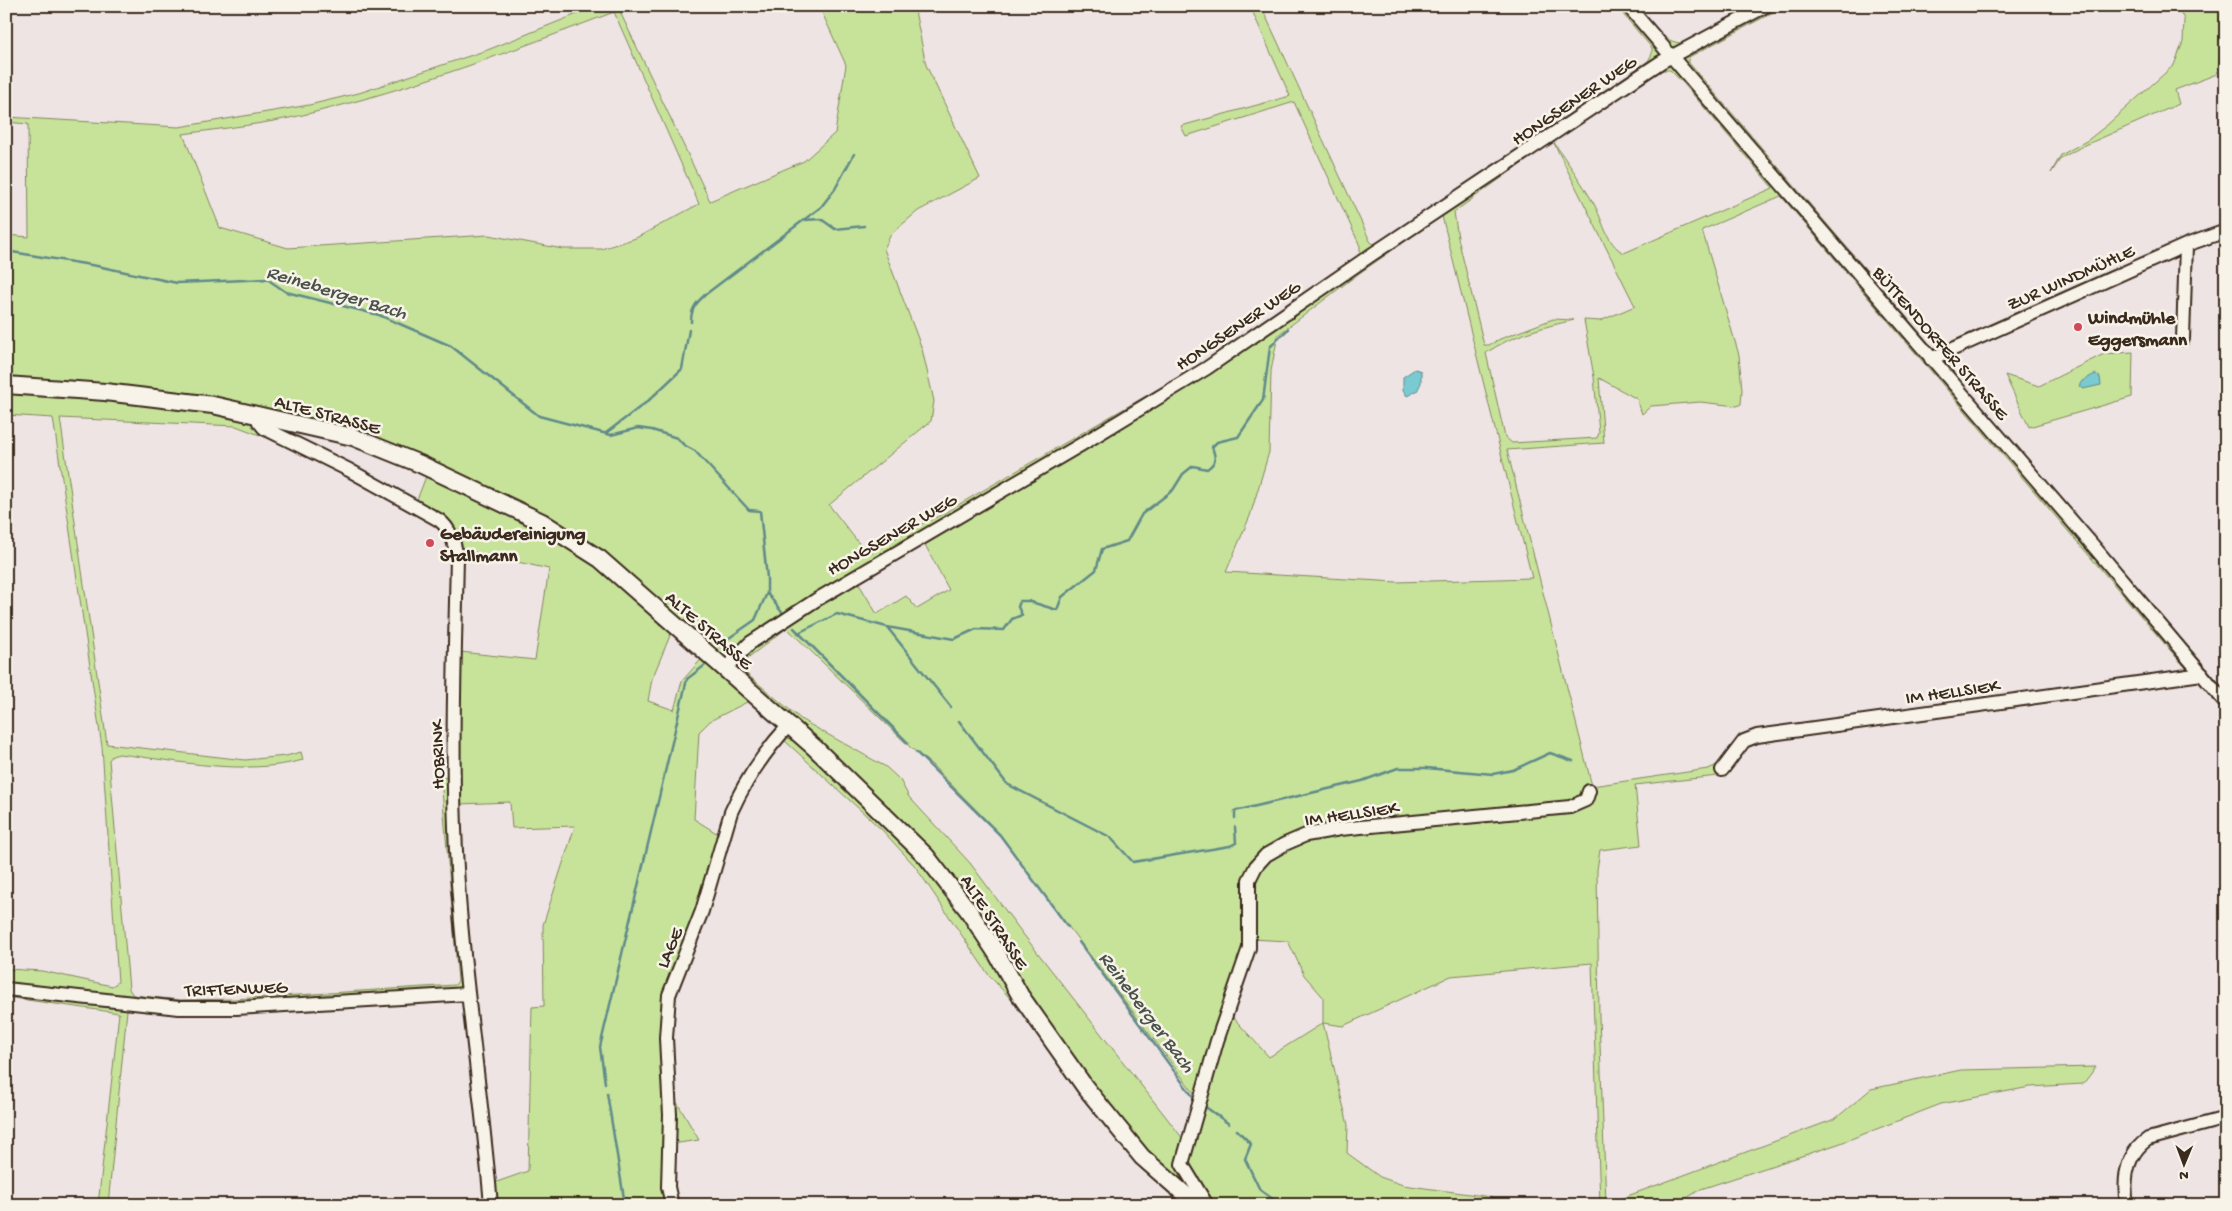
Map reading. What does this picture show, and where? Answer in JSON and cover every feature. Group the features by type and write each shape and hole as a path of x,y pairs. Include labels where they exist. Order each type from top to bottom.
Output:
{"main road":[{"name":"ALTE STRASSE","path":"6,385 104,392 203,404 353,437 420,464 542,522 600,559 789,725 926,856 968,910 1025,1004 1085,1087 1142,1157 1197,1205"}],"street":[{"name":"BÜTTENDORFER STRASSE","path":"1628,6 2226,703"},
{"name":"HONGSENER WEG","path":"726,668 750,643 816,600 1082,444 1207,368 1371,255 1670,57 1766,6"},
{"name":"ZUR WINDMÜHLE","path":"1931,359 2186,245 2226,231"},
{"path":"2183,339 2186,245"},
{"name":"HOBRINK","path":"261,416 259,422 264,428 349,470 438,520 447,526 454,544 456,557 454,660 456,852 468,994 491,1205"},
{"name":"IM HELLSIEK","path":"1722,770 1744,740 1757,736 2202,674"},
{"name":"LAGE","path":"672,1205 668,1188 670,1115 666,1038 669,995 702,912 734,804 774,742 789,725"},
{"name":"IM HELLSIEK","path":"1207,1205 1182,1164 1231,1000 1249,948 1249,880 1256,866 1266,855 1306,835 1340,829 1570,807 1586,800 1589,791"},
{"name":"TRIFTENWEG","path":"6,989 179,1008 236,1008 468,994"},
{"path":"2127,1205 2125,1177 2131,1159 2141,1144 2148,1139 2226,1118"}],"green space":[{"path":"597,6 623,6 621,14 710,201 804,161 835,133 846,65 819,6 914,6 926,65 980,178 918,211 891,234 884,249 922,349 934,401 931,421 829,505 868,555 910,529 939,516 1206,361 1360,255 1360,246 1294,102 1186,136 1181,126 1290,96 1250,6 1261,6 1373,244 1381,242 1648,61 1652,54 1652,48 1616,6 1638,6 1652,24 1669,40 1683,43 1749,6 1785,6 1689,57 1689,63 1934,349 2111,270 2190,239 1941,358 2226,691 2226,713 2197,680 1746,743 1727,772 1718,776 1635,785 1641,845 1600,850 1597,870 1599,1017 1606,1204 1835,1119 1871,1089 1961,1070 2096,1067 2083,1084 2030,1087 1941,1104 1838,1144 1701,1189 1676,1205 1600,1205 1592,963 1451,976 1343,1026 1323,1023 1348,1125 1347,1153 1380,1177 1403,1185 1484,1196 1519,1205 1182,1205 1139,1167 1098,1118 1017,1006 988,974 915,866 882,830 784,740 742,796 674,996 670,1040 672,1094 699,1140 672,1144 675,1205 485,1205 464,1005 459,1001 131,1007 127,1010 108,1205 98,1205 119,1013 6,997 6,969 42,971 112,986 118,982 102,747 53,418 6,415 6,235 29,237 28,124 6,122 6,117 179,127 309,105 359,93 490,49","holes":["614,12 699,204 636,238 601,249 563,249 488,235 288,248 220,228 183,134 245,126 346,104 424,81","1660,70 1670,70 1684,84 1773,188 1624,253 1609,238 1589,196 1553,141","1553,141 1635,306 1600,321 1584,320 1594,377 1599,433 1597,438 1512,443 1505,437 1486,353 1517,336 1574,320 1553,319 1489,345 1484,345 1458,238 1454,212","1781,196 2189,671 1744,736 1734,743 1721,761 1708,769 1592,786 1507,450 1604,443 1599,378 1637,399 1642,414 1651,406 1700,402 1737,406 1741,404 1742,390 1739,355 1702,230","1442,216 1532,578 1397,582 1226,572 1250,516 1269,452 1271,371 1278,335 1358,274","248,409 430,466 415,505 444,528 451,547 549,569 535,660 451,651 451,777 441,778 458,981 455,985 234,999 180,1000 133,995 129,989 109,760 112,756 119,754 211,766 235,767 281,765 303,760 301,752 286,756 245,760 107,744 60,418 236,426 270,439 271,433","922,539 949,590 917,609 906,596 877,614 856,579","674,626 705,655 682,681 674,710 648,701 652,679","787,628 911,748 931,764 994,828 1197,1097 1184,1140 970,863 909,797 900,780 886,767 802,720 737,666","751,700 781,728 718,834 694,819 699,732 710,721","510,802 512,828 575,826 543,925 544,1006 532,1007 528,1171 494,1183 461,867 459,804","1251,939 1288,941 1304,975 1323,997 1323,1023 1269,1057 1230,1014"]},
{"path":"2177,6 2226,6 2226,21 2217,74 2175,90 2179,104 2083,146 2061,158 2051,173 2061,155 2088,140 2107,125 2174,65 2183,42 2184,19"},
{"path":"2133,352 2132,397 2029,427 2005,375 2039,386 2104,354"}],"water":[{"path":"1415,369 1421,371 1421,383 1417,391 1407,396 1403,390 1403,377"},
{"path":"2095,374 2100,377 2101,385 2083,389 2079,386 2082,381"}],"waterway":[{"path":"691,322 692,313 699,300 821,207 835,189 854,154"},
{"path":"804,220 821,219 835,229 864,226"},
{"name":"Reineberger Bach","path":"6,251 97,266 177,283 267,279 286,292 379,315 451,346 539,416 611,435 638,428 652,430 677,438 684,445 695,451 749,510 760,511 767,593 784,615"},
{"path":"887,627 954,639 976,629 1004,630 1012,619 1022,615 1018,607 1020,601 1028,601 1057,610 1062,597 1096,570 1102,549 1127,541 1142,514 1173,490 1183,474 1193,466 1207,469 1213,464 1215,457 1212,447 1217,442 1238,437 1263,400 1270,347 1288,329"},
{"path":"606,433 648,401 682,369 689,330"},
{"path":"719,645 755,620 767,593"},
{"path":"798,633 837,614 887,627 951,707"},
{"name":"Reineberger Bach","path":"794,628 908,743"},
{"path":"605,1083 600,1047 687,679 708,663"},
{"path":"959,721 1007,784 1110,837 1133,862 1230,846 1236,843 1235,827"},
{"name":"Reineberger Bach","path":"916,752 1000,835 1068,927"},
{"path":"1235,818 1235,811 1362,781 1398,768 1426,768 1493,774 1513,770 1550,753 1573,761"},
{"name":"Reineberger Bach","path":"1079,942 1194,1098"},
{"path":"607,1093 625,1205"},
{"name":"Reineberger Bach","path":"1207,1108 1229,1124"},
{"name":"Reineberger Bach","path":"1237,1130 1251,1144 1245,1159 1260,1190 1281,1205"}],"place":[{"name":"Windmühle Eggersmann","path":"2078,327"},
{"name":"Gebäudereinigung Stallmann","path":"430,543"}]}
